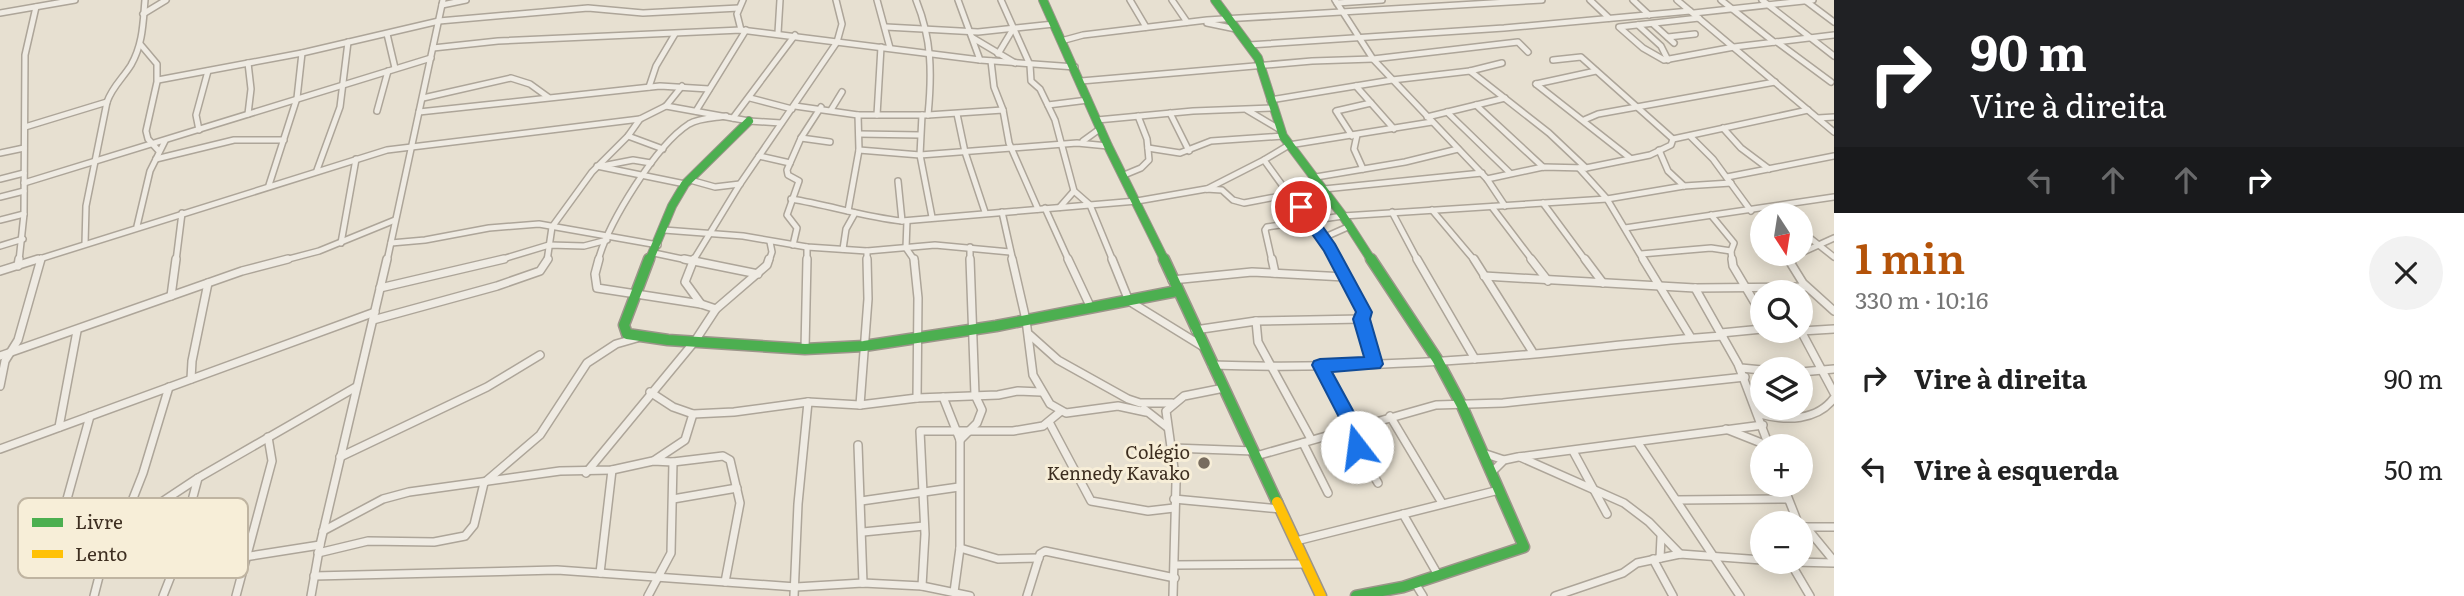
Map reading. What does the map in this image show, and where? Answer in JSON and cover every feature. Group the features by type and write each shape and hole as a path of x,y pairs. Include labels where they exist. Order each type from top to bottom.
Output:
{"street":[{"path":"0,13 73,0"},
{"path":"85,244 86,206 107,102 111,90 130,67 141,45 145,0"},
{"path":"143,14 166,0"},
{"path":"311,596 323,531 391,243 443,2 466,0"},
{"path":"708,10 709,0"},
{"path":"743,0 737,14 744,30"},
{"path":"778,33 780,0"},
{"path":"701,304 685,282 693,260 740,184 837,42 842,24 836,0"},
{"path":"877,0 890,48"},
{"path":"916,0 933,53 919,155 932,216"},
{"path":"958,0 980,60"},
{"path":"1001,0 1030,65 1031,80 1040,89 1064,144 1074,191 1090,205 1129,301 1202,346"},
{"path":"1043,0 1108,146 1137,201 1202,346 1321,596"},
{"path":"1130,0 1146,27"},
{"path":"1172,0 1187,22"},
{"path":"1215,0 1250,45 1261,65 1271,104 1284,136 1324,188 1437,359 1462,405 1524,547 1415,583 1356,596"},
{"path":"1336,1 1382,0"},
{"path":"1061,41 1083,35 1195,21 1542,0"},
{"path":"1590,0 1643,48 1668,60 1734,47 1834,35"},
{"path":"1633,0 1649,15"},
{"path":"1677,0 1834,132"},
{"path":"1721,0 1832,82"},
{"path":"1762,0 1834,56"},
{"path":"1250,45 1649,15 1694,14 1808,0 1834,22"},
{"path":"1336,1 1373,59 1482,173 1505,206"},
{"path":"18,266 24,214 25,55 36,7"},
{"path":"158,80 302,53 439,21 587,8 643,12 739,8"},
{"path":"1619,27 1653,24 1694,14"},
{"path":"1195,21 1236,29"},
{"path":"886,27 972,35 1054,24"},
{"path":"1653,24 1674,43 1661,46"},
{"path":"1638,25 1661,46 1668,60"},
{"path":"1504,28 1528,52"},
{"path":"1013,29 993,61 994,87 1003,110 1012,149 1091,308"},
{"path":"699,120 699,111 709,89 744,30"},
{"path":"433,48 498,41 744,30 980,60 1075,67"},
{"path":"387,34 395,68"},
{"path":"649,87 656,66 675,34"},
{"path":"1668,37 1695,34"},
{"path":"733,118 795,35"},
{"path":"972,35 1016,64"},
{"path":"317,170 340,107 348,42"},
{"path":"1081,81 1261,65 1373,59 1518,42"},
{"path":"141,45 156,61 158,80 146,131 158,150"},
{"path":"877,115 881,47"},
{"path":"270,185 298,98 302,53"},
{"path":"1553,60 1581,57 1673,139"},
{"path":"0,197 152,143 431,58"},
{"path":"248,63 251,89 248,114"},
{"path":"1099,124 1138,116 1245,109 1356,86 1470,71 1502,63"},
{"path":"199,130 196,115 208,71"},
{"path":"377,111 388,71"},
{"path":"1470,71 1505,98 1583,168 1625,228 1690,336"},
{"path":"1596,71 1536,84 1630,158"},
{"path":"423,98 511,78 530,84 541,96"},
{"path":"1584,120 1638,107 1775,82"},
{"path":"299,86 310,92 317,92"},
{"path":"0,271 317,170 412,145 640,119 666,106 682,86"},
{"path":"1356,86 1394,129"},
{"path":"419,112 541,96 550,98 649,87 709,89"},
{"path":"831,110 842,92"},
{"path":"750,98 793,108 821,107 858,115 957,114 1003,110"},
{"path":"1148,148 1176,154 1211,141 1284,136 1354,136 1394,129 1447,112 1505,98"},
{"path":"1048,105 1088,100"},
{"path":"24,127 107,102"},
{"path":"1363,169 1354,149 1354,136 1336,111 1371,103"},
{"path":"1476,105 1543,167"},
{"path":"666,106 746,120 781,123"},
{"path":"793,245 797,228 787,215 799,181 787,174 789,163 821,107"},
{"path":"1245,109 1284,136"},
{"path":"1673,139 1808,110"},
{"path":"739,111 746,120"},
{"path":"1447,112 1510,173"},
{"path":"1170,113 1189,151"},
{"path":"957,114 965,152 985,212"},
{"path":"843,249 852,212 859,150 858,115"},
{"path":"716,309 701,304 597,288 594,274 608,239 641,176 651,163 686,125 726,116"},
{"path":"1124,175 1135,172 1149,160 1138,116"},
{"path":"1818,118 1834,117"},
{"path":"0,449 374,316 532,275 547,263 552,227 640,119"},
{"path":"746,120 687,182 634,295 624,330 627,334 805,349 864,346 971,330 1178,291"},
{"path":"1077,143 1094,135 1099,124"},
{"path":"1723,128 1741,148 1769,169"},
{"path":"859,134 920,135"},
{"path":"628,136 663,149"},
{"path":"1206,189 1264,160 1284,136"},
{"path":"1690,136 1729,180 1750,210"},
{"path":"801,138 830,142"},
{"path":"1487,179 1543,167 1583,168 1650,155 1671,145 1673,139"},
{"path":"156,159 234,140 284,140"},
{"path":"137,226 141,197 158,150 165,141"},
{"path":"859,150 919,155 1077,143 1108,146"},
{"path":"0,153 24,148"},
{"path":"1316,177 1412,161 1458,149"},
{"path":"1659,150 1668,170 1684,187"},
{"path":"759,156 789,163"},
{"path":"1275,273 1265,229 1343,216 1606,199 1729,180 1834,156"},
{"path":"341,243 356,159"},
{"path":"599,166 632,160 651,163"},
{"path":"1264,160 1323,238 1363,309 1362,319 1374,364"},
{"path":"599,166 641,176 715,187 740,184"},
{"path":"0,179 24,173"},
{"path":"1324,188 1482,173"},
{"path":"898,181 906,248 915,260 919,339 917,398"},
{"path":"792,199 870,218 904,221 932,216 1137,201 1206,189 1222,190 1233,200 1244,203 1291,194"},
{"path":"1060,207 1074,191"},
{"path":"1800,203 1834,197"},
{"path":"1543,203 1603,283"},
{"path":"1492,207 1548,281"},
{"path":"1432,210 1468,251 1532,351"},
{"path":"1625,228 1750,211"},
{"path":"1002,212 1026,320 1033,375 1049,404 1060,412"},
{"path":"1392,212 1437,298 1475,359"},
{"path":"171,296 182,213"},
{"path":"0,220 24,214"},
{"path":"1711,215 1734,243 1731,251 1733,265 1750,293"},
{"path":"0,356 208,283 341,243 395,220"},
{"path":"391,243 417,242 489,228 539,224 758,274"},
{"path":"1323,238 1350,226"},
{"path":"664,230 709,236 743,236 807,247 867,251 934,246 1010,251"},
{"path":"370,232 392,235"},
{"path":"1813,246 1834,238"},
{"path":"0,246 23,239"},
{"path":"380,288 521,255 549,245 584,246 608,239"},
{"path":"586,473 650,392 695,341 716,309 767,265 772,252 770,242"},
{"path":"1813,242 1834,257"},
{"path":"772,252 783,244"},
{"path":"584,246 600,257"},
{"path":"805,349 807,247"},
{"path":"922,586 924,526 920,431 958,436 967,432 980,419 982,410 975,395 970,247"},
{"path":"1641,254 1711,248 1731,251"},
{"path":"860,405 868,299 867,251"},
{"path":"0,386 9,353 18,340 41,258"},
{"path":"1172,280 1275,273 1345,277"},
{"path":"1485,276 1695,288 1750,288"},
{"path":"191,379 192,361 208,283"},
{"path":"1695,288 1709,308 1750,389"},
{"path":"1813,292 1834,311"},
{"path":"1195,330 1256,321 1362,319"},
{"path":"1256,321 1256,338 1307,441 1328,493"},
{"path":"1813,330 1834,329"},
{"path":"1212,365 1272,367 1475,359 1750,330"},
{"path":"59,427 77,331"},
{"path":"1028,334 1058,360 1140,403 1146,412 1167,427"},
{"path":"248,557 361,541 448,541 461,538 474,528 484,482 539,436 566,389 589,359 623,341 643,337"},
{"path":"1807,343 1834,396 1827,408 1813,414"},
{"path":"340,457 487,387 540,355"},
{"path":"1320,365 1378,484"},
{"path":"1741,368 1750,369"},
{"path":"1813,372 1834,369"},
{"path":"1173,448 1255,453 1436,405 1462,405 1745,377"},
{"path":"133,498 169,387"},
{"path":"168,498 356,387"},
{"path":"1140,403 1172,402 1196,393 1224,388"},
{"path":"650,392 673,407 693,414 734,412 808,402 860,405 917,398 998,396 1018,391 1041,392"},
{"path":"943,397 958,436 960,548 954,592"},
{"path":"795,592 798,504 808,402"},
{"path":"1172,402 1166,411 1173,448 1173,596"},
{"path":"967,432 1013,431 1046,424 1060,412 1118,407 1146,412"},
{"path":"653,461 685,440 693,414"},
{"path":"67,498 90,416"},
{"path":"1390,416 1442,503"},
{"path":"1762,420 1766,434"},
{"path":"1046,424 1060,441 1088,499 1094,503 1148,511 1174,508"},
{"path":"1483,453 1504,460 1638,443 1724,428 1763,425"},
{"path":"1724,428 1750,438"},
{"path":"248,553 272,461 268,437"},
{"path":"1638,443 1740,596"},
{"path":"858,445 863,583"},
{"path":"1573,451 1607,514"},
{"path":"323,531 375,502 395,495 560,471 586,473 653,461 728,457 740,503 725,582"},
{"path":"1518,457 1561,473 1623,503 1640,514 1680,554"},
{"path":"1492,472 1504,460"},
{"path":"648,596 671,553 673,462"},
{"path":"600,573 612,470"},
{"path":"193,498 198,478"},
{"path":"861,501 959,487"},
{"path":"673,499 737,488"},
{"path":"1296,541 1499,490"},
{"path":"1174,499 1281,509"},
{"path":"1677,500 1787,499 1794,511"},
{"path":"1403,514 1438,575"},
{"path":"863,533 924,526"},
{"path":"1813,526 1834,527"},
{"path":"1661,537 1656,558 1673,596"},
{"path":"1813,538 1834,562"},
{"path":"960,548 988,559 1023,561 1039,558"},
{"path":"1027,596 1039,558 1045,551 1175,578"},
{"path":"1558,596 1623,573 1637,563 1656,558 1680,554 1750,559"},
{"path":"1175,565 1238,562 1307,564"},
{"path":"1813,562 1834,562"},
{"path":"314,576 556,570 725,582 795,592 863,583 922,586 970,596"},
{"path":"1798,574 1810,596"},
{"path":"94,596 99,578"},
{"path":"163,596 170,578"},
{"path":"236,596 241,578"},
{"path":"1415,583 1423,596"},
{"path":"899,585 901,596"}],"traffic: fast":[{"path":"1043,0 1108,146 1137,201 1277,502"},
{"path":"1215,0 1258,58 1283,136 1343,216 1437,359 1462,406 1523,542 1524,547 1520,549 1403,587 1356,596"},
{"path":"749,121 685,184 672,206 632,300 624,325 627,334 668,340 805,349 864,346 996,326 1177,291"}],"traffic: slow":[{"path":"1277,502 1321,596"}],"place":[{"name":"Colégio Kennedy Kavako","path":"1204,463"}],"route":[{"path":"1301,207 1329,248 1364,312 1362,319 1374,364 1320,365 1353,427 1346,429 1357,447"}]}
